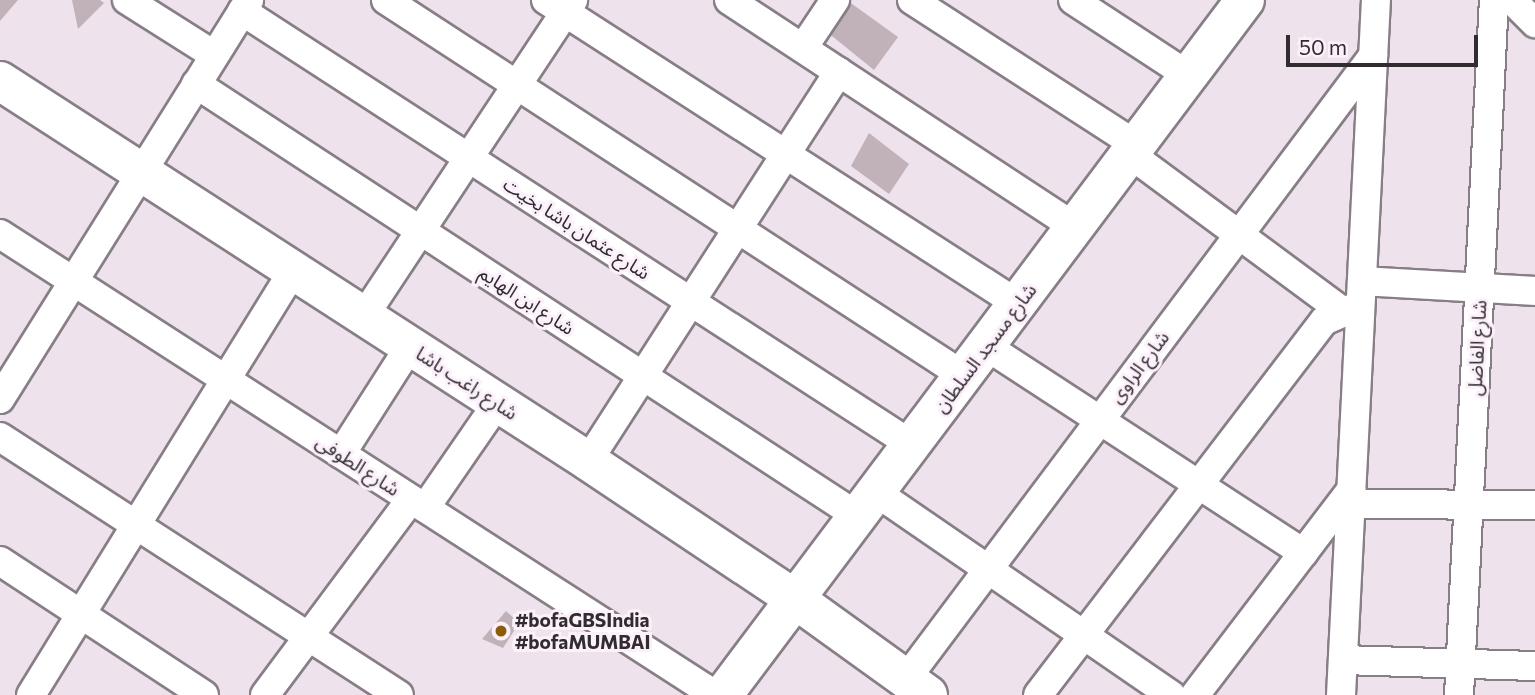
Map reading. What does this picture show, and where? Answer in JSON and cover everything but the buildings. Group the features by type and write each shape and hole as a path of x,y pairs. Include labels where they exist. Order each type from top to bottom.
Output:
{"street":[{"path":"127,0 214,55"},
{"path":"386,0 737,229 975,361 1099,420 1303,553"},
{"path":"729,0 1075,227"},
{"path":"803,48 835,0"},
{"path":"912,0 1133,150 1239,235 1354,299 1480,290 1535,291"},
{"path":"1073,0 1189,76"},
{"path":"1341,695 1351,497 1354,299 1376,0"},
{"name":"شارع الفاضل","path":"1459,695 1494,0"},
{"path":"1512,0 1535,23"},
{"path":"364,316 516,85 561,4 785,155 1018,304"},
{"name":"شارع مسجد السلطان","path":"723,695 1189,76 1235,4"},
{"path":"0,398 246,5"},
{"name":"شارع عثمان باشا بخيت","path":"246,5 468,158 912,445"},
{"name":"شارع الراوى","path":"917,687 987,569 1373,55"},
{"path":"588,461 839,72"},
{"name":"شارع راغب باشا","path":"0,81 588,461 795,599 917,687"},
{"name":"شارع ابن الهايم","path":"196,84 643,376 868,505 987,569 1171,695"},
{"name":"شارع الطوفى","path":"0,234 715,695"},
{"path":"31,695 293,271"},
{"path":"1038,695 1311,336 1354,299"},
{"path":"341,454 410,346"},
{"path":"265,695 310,635 498,402"},
{"path":"0,437 399,695"},
{"path":"1351,497 1468,505 1535,505"},
{"path":"1195,695 1303,553 1351,497"},
{"path":"0,561 204,695"},
{"path":"1343,660 1535,666"}],"place":[{"name":"#bofaGBSIndia #bofaMUMBAI","path":"501,631"}]}
